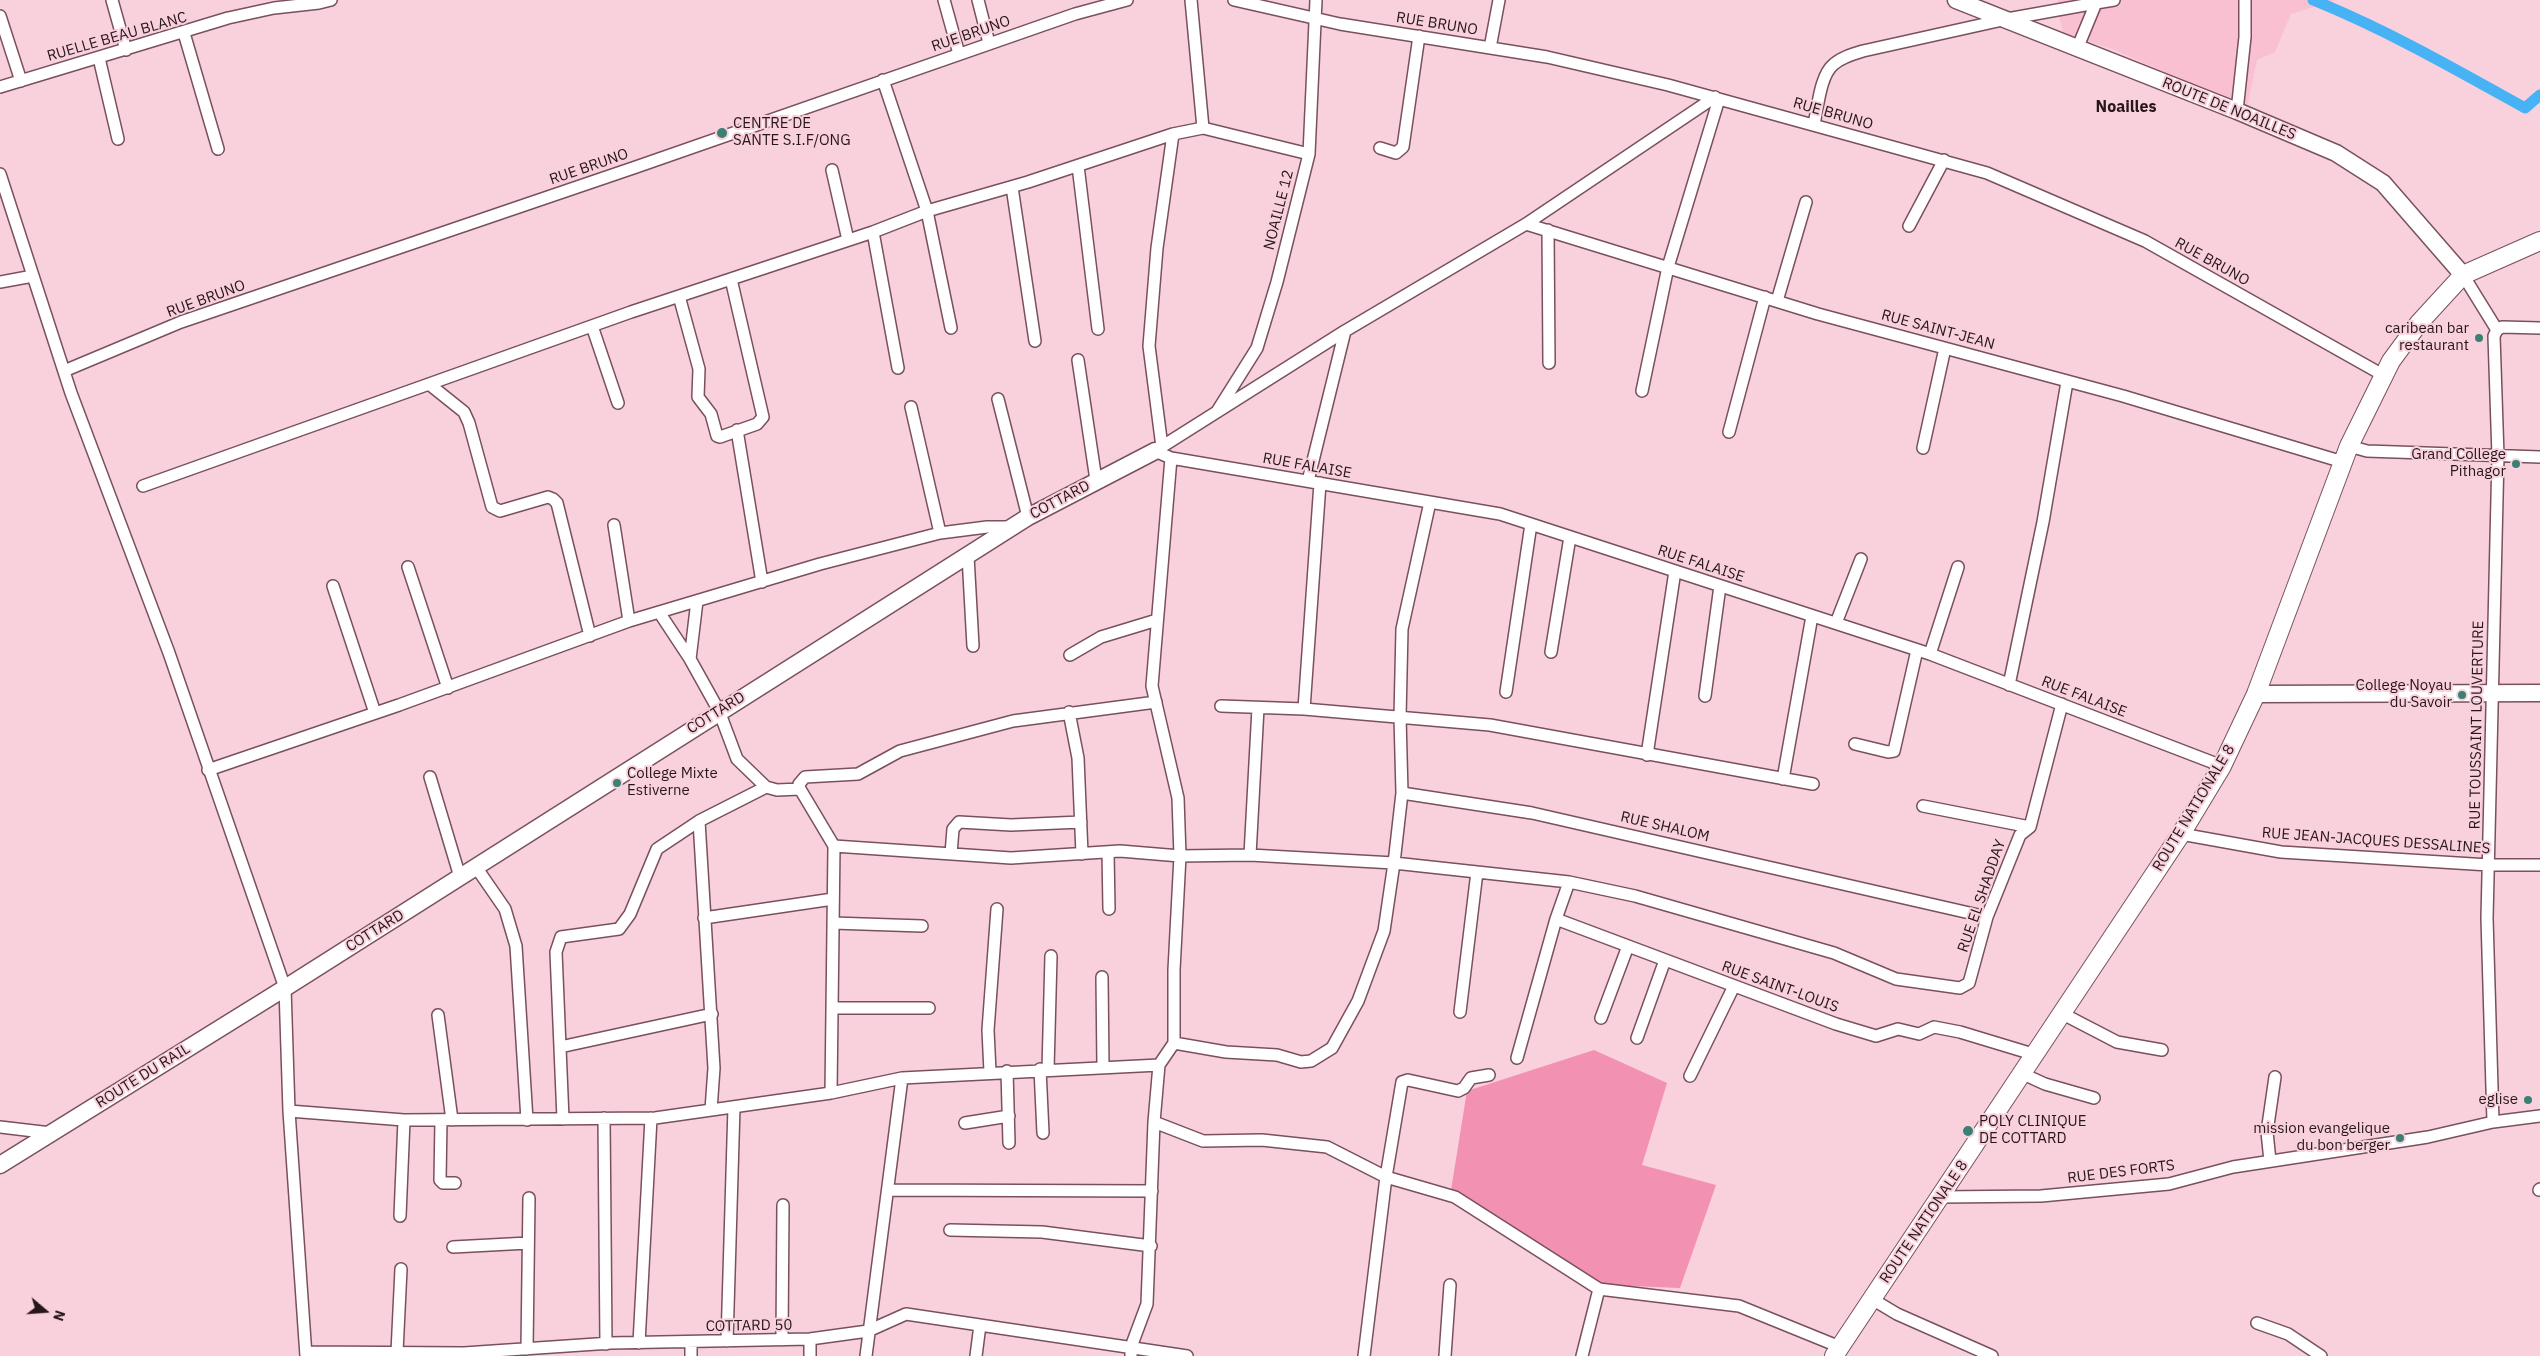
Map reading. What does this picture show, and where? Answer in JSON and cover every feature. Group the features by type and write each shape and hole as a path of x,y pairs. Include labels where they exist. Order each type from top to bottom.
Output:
{"main road":[{"name":"ROUTE NATIONALE 8","path":"1837,1352 2063,1014 2181,834 2222,766 2256,694 2346,454 2383,375 2419,323 2463,275 2540,241"}],"street":[{"path":"112,0 126,50"},
{"name":"RUELLE BEAU BLANC","path":"0,87 184,33 228,18 274,8 320,4 331,0"},
{"path":"944,0 959,54"},
{"path":"978,0 988,43"},
{"name":"RUE BRUNO","path":"64,371 181,322 1093,7 1127,0"},
{"path":"1191,0 1203,128"},
{"name":"RUE BRUNO","path":"1234,0 1315,18 1547,57 1717,98 1987,172 2145,241 2383,375"},
{"name":"NOAILLE 12","path":"1216,412 1258,348 1277,282 1309,154 1316,0"},
{"path":"1490,48 1499,0"},
{"name":"ROUTE DE NOAILLES","path":"1956,0 2237,111 2336,153 2383,183 2463,275"},
{"path":"1814,124 1825,78 1832,64 1844,58 1863,51 2007,20 2114,0"},
{"path":"2237,111 2245,37 2245,0"},
{"path":"2077,49 2096,4"},
{"path":"0,16 21,81"},
{"path":"184,33 218,149"},
{"path":"1380,148 1396,153 1403,147 1419,36"},
{"path":"98,58 118,139"},
{"path":"883,80 927,211 951,328"},
{"path":"1172,134 1157,248 1149,346 1158,449 1345,331 1526,224 1717,98"},
{"path":"1642,391 1668,267 1717,98"},
{"path":"143,486 731,278 873,232 927,211 1012,187 1172,134 1203,128 1309,154"},
{"path":"1909,226 1944,160"},
{"path":"1078,166 1098,328"},
{"path":"832,170 848,240"},
{"path":"0,174 87,439 169,653 285,988 289,1111 306,1354"},
{"path":"1012,187 1035,341"},
{"path":"1777,301 1806,202"},
{"name":"RUE SAINT-JEAN","path":"1526,224 1777,301 2067,382 2346,454 2367,452 2540,457"},
{"path":"1548,230 1549,363"},
{"path":"873,232 898,368"},
{"path":"2463,275 2497,330 2502,327 2540,328"},
{"path":"0,282 33,276"},
{"path":"679,296 699,369 697,393 699,401 711,414 718,436 757,424 763,417 763,410 731,278"},
{"path":"1728,432 1765,297"},
{"path":"592,326 618,403"},
{"name":"RUE TOUSSAINT LOUVERTURE","path":"2493,1122 2488,918 2498,456 2494,336 2497,330"},
{"path":"1308,481 1345,331"},
{"path":"1922,448 1945,348"},
{"path":"1078,360 1096,480"},
{"path":"2009,685 2043,522 2067,382"},
{"path":"429,384 464,412 470,422 492,507 500,511 548,497 554,499 557,503 590,636"},
{"path":"998,399 1028,517"},
{"path":"911,407 940,533"},
{"path":"737,430 762,582"},
{"name":"RUE FALAISE","path":"1158,449 1172,458 1500,514 1930,654 2222,766"},
{"name":"COTTARD","path":"285,988 719,711 1028,517 1158,449"},
{"path":"1131,1351 1147,1304 1151,1246 1154,1122 1159,1065 1174,1043 1174,970 1180,856 1178,798 1156,702 1152,673 1172,458"},
{"path":"1304,709 1320,483"},
{"path":"1174,1043 1226,1052 1277,1055 1301,1062 1311,1061 1332,1048 1358,1002 1384,931 1394,863 1402,793 1400,717 1402,629 1430,502"},
{"path":"1506,692 1531,524"},
{"path":"614,525 629,621"},
{"path":"208,770 375,714 629,621 940,533 987,527 1012,527"},
{"path":"1551,652 1570,537"},
{"path":"968,556 973,646"},
{"path":"1836,623 1861,559"},
{"path":"1930,654 1958,567"},
{"path":"408,568 448,688"},
{"path":"1647,755 1675,571"},
{"path":"333,586 375,714"},
{"path":"1706,696 1720,586"},
{"path":"690,659 697,601"},
{"path":"659,612 690,659 719,711 736,759 766,788 777,790 800,789"},
{"path":"1783,779 1812,616"},
{"path":"1070,656 1101,637 1157,620"},
{"path":"1855,744 1888,752 1894,751 1917,650"},
{"path":"2256,694 2540,693"},
{"path":"831,1093 834,846 800,789 799,784 805,777 858,774 900,751 1013,721 1069,712 1156,702"},
{"name":"RUE EL SHADDAY","path":"1569,882 1635,896 1834,953 1896,978 1960,988 1967,985 1987,917 2020,835 2030,827 2062,704"},
{"path":"1221,706 1304,709 1490,725 1812,784"},
{"path":"1250,856 1258,708"},
{"path":"1069,712 1078,758 1082,854"},
{"path":"430,776 460,877"},
{"path":"563,1119 556,952 558,941 561,937 571,934 619,929 630,914 640,892 653,854 699,821 766,788"},
{"name":"RUE SHALOM","path":"1402,793 1532,814 1987,917"},
{"path":"1923,806 2030,827"},
{"path":"699,821 704,918 712,1014 714,1068 711,1110"},
{"path":"951,854 953,829 959,822 1011,825 1081,822"},
{"name":"RUE JEAN-JACQUES DESSALINES","path":"2181,834 2281,852 2489,865 2540,865"},
{"path":"834,846 1011,858 1108,852 1394,863 1569,882 1556,919 1517,1058"},
{"path":"1108,852 1109,909"},
{"path":"476,867 504,909 516,946 527,1120"},
{"path":"1460,1012 1477,872"},
{"path":"704,918 834,899"},
{"path":"990,1072 988,1030 997,909"},
{"name":"RUE SAINT-LOUIS","path":"1556,919 1836,1024 1876,1036 1898,1029 1919,1034 1934,1027 1960,1032 2036,1055"},
{"path":"833,923 922,926"},
{"path":"1601,1018 1628,946"},
{"path":"1043,1133 1044,1069 1051,956"},
{"path":"1637,1038 1665,960"},
{"path":"1102,977 1103,1067"},
{"path":"1690,1076 1734,986"},
{"name":"ROUTE DU RAIL","path":"0,1165 285,988"},
{"path":"832,1008 929,1008"},
{"path":"560,1047 712,1014"},
{"path":"2063,1014 2117,1042 2162,1050"},
{"path":"438,1015 446,1120 441,1182 455,1183"},
{"path":"289,1111 404,1120 651,1118 831,1093 902,1078 1044,1069 1159,1065"},
{"path":"1007,1071 1009,1143"},
{"path":"2023,1074 2054,1087 2094,1098"},
{"path":"1364,1356 1386,1176 1402,1082 1408,1080 1458,1090 1475,1076 1489,1076"},
{"path":"2270,1160 2268,1127 2274,1077"},
{"path":"866,1356 902,1078"},
{"path":"727,1341 734,1107"},
{"path":"964,1123 1009,1116"},
{"name":"RUE DES FORTS","path":"1940,1197 2041,1196 2169,1184 2233,1166 2428,1137 2493,1122 2540,1116"},
{"path":"604,1118 609,1344 611,1356"},
{"path":"639,1343 651,1118"},
{"path":"400,1216 404,1120"},
{"path":"1154,1122 1203,1141 1262,1140 1327,1147 1386,1176 1455,1197 1599,1289 1739,1306 1837,1352"},
{"path":"0,1127 52,1133"},
{"path":"888,1190 1152,1191"},
{"path":"527,1349 529,1198"},
{"path":"782,1340 783,1205"},
{"path":"950,1230 1042,1232 1151,1246"},
{"path":"453,1246 528,1243"},
{"path":"398,1352 401,1269"},
{"path":"1445,1356 1450,1285"},
{"path":"1582,1356 1599,1289"},
{"path":"1872,1299 1897,1314 1992,1356"},
{"name":"COTTARD 50","path":"306,1354 398,1352 504,1353 527,1349 609,1344 810,1340 868,1331 906,1314 1131,1351 1187,1356"},
{"path":"2258,1323 2288,1334 2321,1356"},
{"path":"976,1356 980,1325"},
{"path":"810,1340 810,1356"},
{"path":"691,1342 691,1356"}],"shaded area":[{"path":"2058,0 2336,0 2291,14 2275,52 2257,60 2247,108 2112,49 2063,33 2057,7"},
{"path":"1594,1050 1667,1083 1642,1165 1716,1185 1680,1288 1605,1285 1451,1190 1467,1091"}],"waterway":[{"path":"2313,0 2394,37 2525,108 2540,95"}],"place":[{"name":"CENTRE DE SANTE S.I.F/ONG","path":"722,133"},
{"name":"caribean bar restaurant","path":"2479,338"},
{"name":"Grand College Pithagor","path":"2516,464"},
{"name":"College Noyau du Savoir","path":"2462,695"},
{"name":"College Mixte Estiverne","path":"617,783"},
{"name":"eglise","path":"2528,1100"},
{"name":"POLY CLINIQUE DE COTTARD","path":"1968,1131"},
{"name":"mission evangelique du bon berger","path":"2400,1138"}],"district":[{"name":"Noailles","path":"2126,107"}]}
